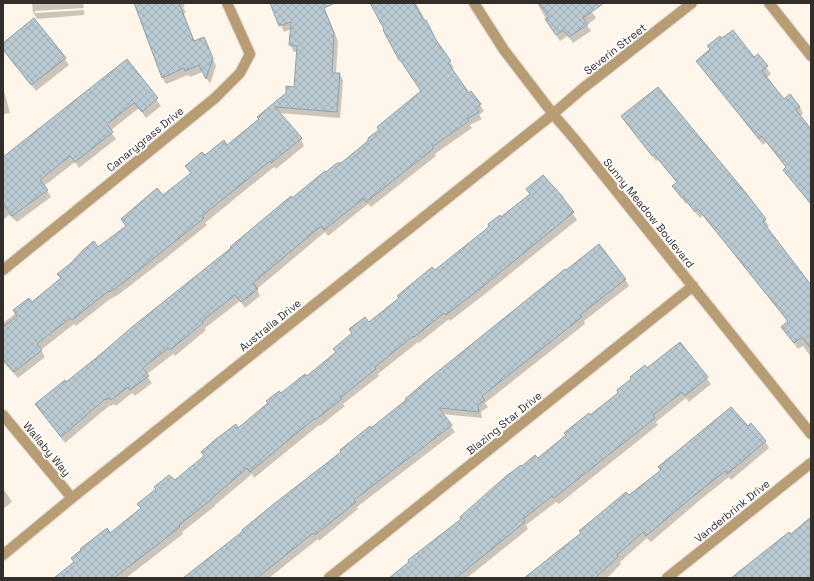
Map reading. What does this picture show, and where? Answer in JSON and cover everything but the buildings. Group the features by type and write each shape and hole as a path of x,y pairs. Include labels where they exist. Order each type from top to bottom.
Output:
{"street":[{"name":"Canarygrass Drive","path":"3,270 215,98 240,73 250,54 227,3"},
{"name":"Sunny Meadow Boulevard","path":"474,3 504,50 553,114 694,286 811,434"},
{"name":"Severin Street","path":"553,114 692,3"},
{"path":"769,3 811,56"},
{"name":"Australia Drive","path":"3,555 72,498 553,114"},
{"name":"Blazing Star Drive","path":"329,578 694,286"},
{"name":"Wallaby Way","path":"3,415 72,498"},
{"name":"Vanderbrink Drive","path":"667,578 811,463"}]}
